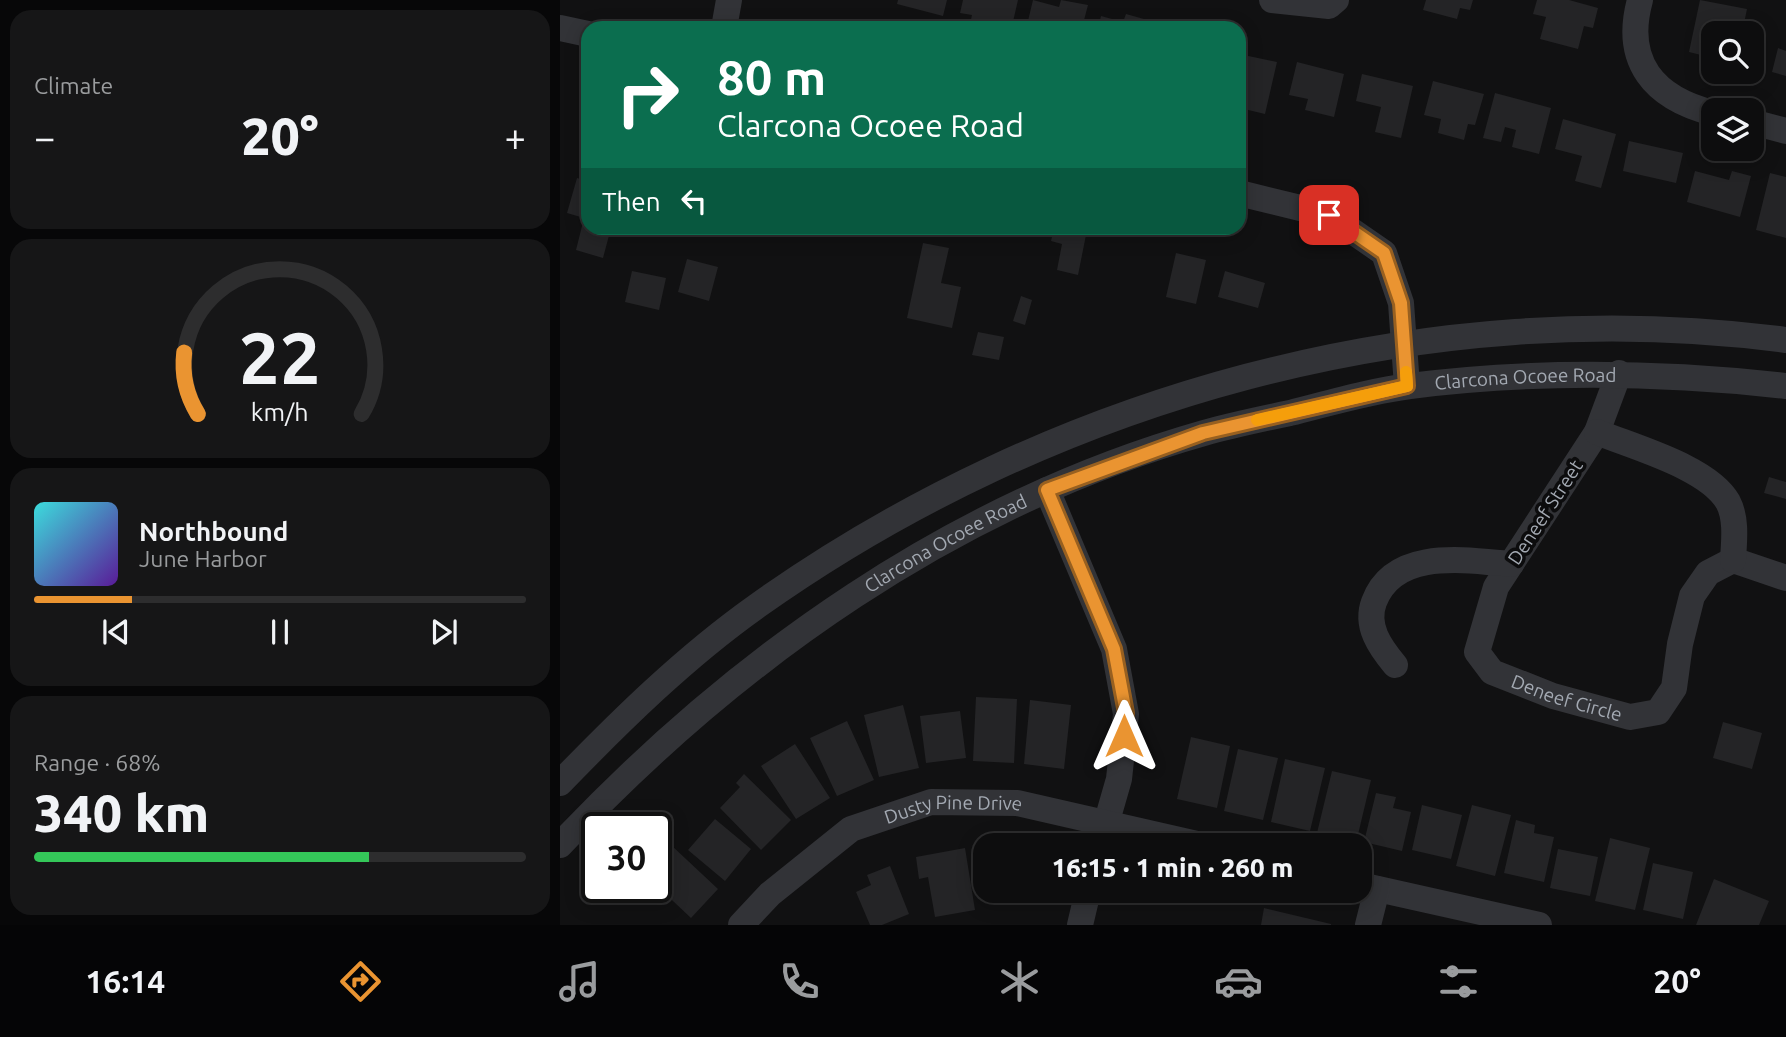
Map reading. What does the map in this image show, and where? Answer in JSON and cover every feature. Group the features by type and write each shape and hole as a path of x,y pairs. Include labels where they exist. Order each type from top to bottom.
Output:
{"street":[{"path":"725,21 729,0"},
{"path":"1272,0 1329,6 1336,0"},
{"path":"1640,0 1636,13 1636,56 1656,85 1701,110"},
{"path":"560,27 581,32"},
{"path":"1764,125 1786,131"},
{"path":"1246,195 1329,215 1384,253 1401,303 1407,386"},
{"path":"560,783 635,706 755,607 887,523 991,468 1138,409 1310,359 1504,333 1631,328 1786,340"},
{"name":"Clarcona Ocoee Road","path":"560,845 611,790 695,713 841,601 942,543 1047,490 1203,433 1407,386 1509,376 1619,373 1786,386"},
{"name":"Deneef Street","path":"1477,652 1496,587 1597,432 1619,373"},
{"path":"1597,432 1707,478 1728,502 1735,531 1733,560 1786,578"},
{"path":"1047,490 1114,649 1126,713 1119,779 1103,833"},
{"path":"1395,665 1382,649 1372,627 1370,612 1380,588 1397,571 1426,562 1471,560 1511,564"},
{"name":"Deneef Circle","path":"1477,652 1492,672 1552,696 1630,717 1658,712 1674,688 1679,644 1692,596 1708,573 1733,560"},
{"name":"Dusty Pine Drive","path":"741,925 771,894 851,830 931,802 1017,803 1103,833"},
{"path":"1372,888 1539,925"},
{"path":"1080,925 1085,903"},
{"path":"1368,903 1368,925"}],"building":[{"path":"898,0 947,0 943,16 897,4"},
{"path":"963,0 1018,0 1013,21 971,21 972,15 960,13"},
{"path":"1033,0 1059,7 1061,0 1088,5 1084,21 1028,21"},
{"path":"1426,0 1473,0 1470,10 1460,8 1457,19 1423,10"},
{"path":"1537,0 1569,0 1598,8 1593,28 1584,26 1578,49 1540,39 1546,17 1533,14"},
{"path":"1700,0 1747,9 1744,21 1701,21 1701,55 1689,52"},
{"path":"1126,14 1151,21 1123,21"},
{"path":"1101,16 1119,21 1100,21"},
{"path":"1778,48 1786,51 1786,76 1772,72"},
{"path":"1246,55 1277,62 1265,114 1246,109"},
{"path":"1297,62 1344,74 1334,117 1305,110 1308,99 1289,95"},
{"path":"1362,74 1413,86 1401,138 1375,132 1381,107 1356,101"},
{"path":"1433,81 1484,94 1475,125 1468,124 1464,140 1438,133 1441,119 1424,115"},
{"path":"1495,93 1551,108 1539,154 1512,147 1516,130 1505,127 1501,142 1483,138"},
{"path":"1563,119 1616,134 1601,188 1575,181 1582,156 1555,149"},
{"path":"1629,141 1683,153 1676,183 1623,171"},
{"path":"1695,171 1729,180 1732,171 1751,176 1740,217 1687,202"},
{"path":"1770,173 1786,177 1786,238 1756,230"},
{"path":"577,178 581,179 581,217 567,213"},
{"path":"581,230 581,235 609,235 603,258 576,250"},
{"path":"1052,235 1086,235 1078,275 1057,270 1062,244 1051,241"},
{"path":"923,243 949,248 941,283 961,287 952,328 907,318"},
{"path":"1176,253 1206,260 1196,304 1166,297"},
{"path":"687,259 718,267 709,301 678,292"},
{"path":"632,271 666,278 659,310 625,302"},
{"path":"1225,271 1265,283 1258,308 1218,297"},
{"path":"1021,296 1032,300 1025,325 1013,321"},
{"path":"978,332 1004,337 999,360 972,355"},
{"path":"1769,477 1786,482 1786,499 1764,493"},
{"path":"976,697 1017,699 1014,763 973,761"},
{"path":"1030,700 1071,705 1064,769 1024,764"},
{"path":"903,705 919,768 879,777 864,715"},
{"path":"960,711 966,758 926,763 920,716"},
{"path":"847,721 874,780 837,796 810,738"},
{"path":"1723,722 1762,733 1752,769 1713,758"},
{"path":"1191,737 1230,746 1217,808 1177,799"},
{"path":"795,744 830,798 796,819 761,766"},
{"path":"1238,749 1278,758 1263,820 1224,811"},
{"path":"1285,759 1325,768 1310,831 1271,822"},
{"path":"1332,771 1371,780 1358,833 1317,833"},
{"path":"744,774 791,820 761,850 720,808 740,787 736,783"},
{"path":"1376,793 1396,797 1393,808 1411,812 1402,851 1372,844 1372,833 1366,833"},
{"path":"1422,805 1462,815 1451,859 1412,850"},
{"path":"1472,805 1511,815 1495,876 1456,866"},
{"path":"715,819 751,849 725,881 688,850"},
{"path":"1516,820 1535,825 1534,833 1554,837 1544,882 1504,873"},
{"path":"1610,838 1650,848 1635,910 1595,901"},
{"path":"672,846 718,889 691,918 672,900"},
{"path":"965,848 975,910 935,917 928,877 919,879 916,857"},
{"path":"1558,849 1598,857 1590,896 1550,888"},
{"path":"1653,863 1693,872 1683,919 1643,910"},
{"path":"890,866 909,914 882,925 870,925 856,892 871,885 867,875"},
{"path":"1714,879 1769,901 1759,925 1696,925"},
{"path":"1264,908 1331,924 1331,925 1261,925"}],"slow traffic":[{"path":"1257,420 1407,386 1406,372"}],"route":[{"path":"1124,736 1126,713 1114,649 1078,570 1047,490 1203,433 1407,386 1401,303 1384,253 1329,215"}]}
